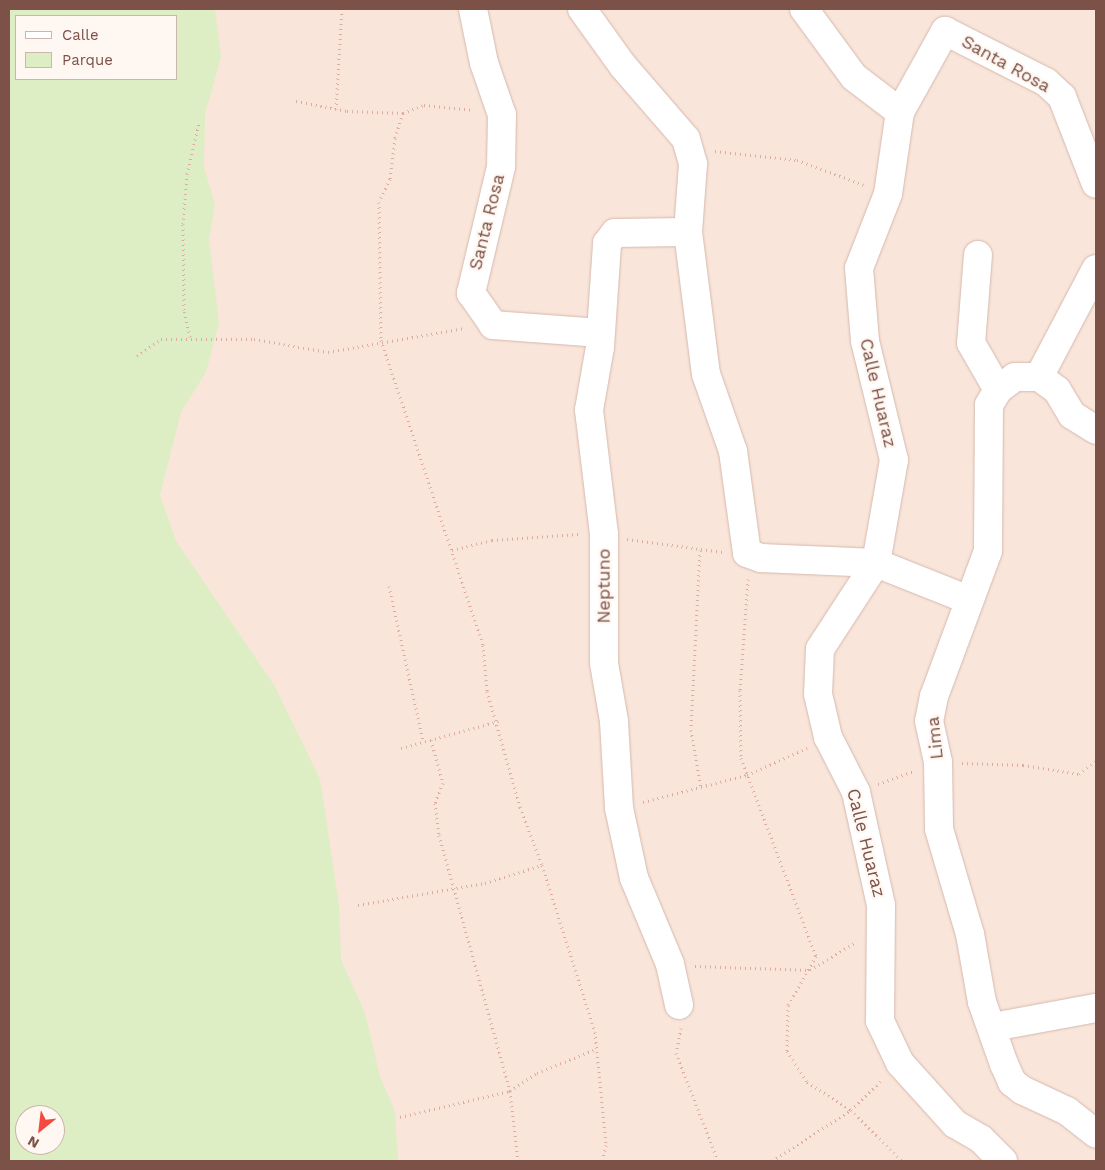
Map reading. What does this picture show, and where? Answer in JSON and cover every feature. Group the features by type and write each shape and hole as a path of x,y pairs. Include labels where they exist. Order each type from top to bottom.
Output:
{"street":[{"name":"Santa Rosa","path":"473,9 484,63 502,115 501,168 471,293 493,326"},
{"path":"582,9 623,66 686,139 693,164 688,232 706,374 733,451 747,553 761,558 876,563 969,600"},
{"path":"804,9 854,77 900,112"},
{"name":"Santa Rosa","path":"945,31 1046,82 1062,97 1096,184"},
{"name":"Calle Huaraz","path":"945,31 900,112 888,194 859,268 865,341 894,460 876,563 820,649 818,694 828,737 856,792 882,922 877,956 882,975 880,1021 900,1062 955,1124 981,1139 1002,1161"},
{"name":"Neptuno","path":"679,1005 670,964 634,878 619,808 614,721 604,663 604,534 589,410 600,333 607,243 615,233 688,232"},
{"path":"978,255 971,343 998,390 1015,377 1039,377 1057,390 1072,414 1096,430"},
{"path":"1039,377 1096,269"},
{"path":"493,326 600,333"},
{"name":"Lima","path":"998,390 989,405 987,420 988,551 934,696 930,721 938,762 938,829 970,934 982,1002 993,1027 1012,1082 1067,1111 1096,1134"},
{"path":"993,1027 1096,1008"}],"path":[{"path":"336,109 342,9"},
{"path":"296,101 336,109 403,113 424,105 502,115"},
{"path":"403,113 395,138 390,179 380,202 381,340 483,645 487,691 499,721 520,807 542,865 595,1032 606,1145 602,1161"},
{"path":"190,338 184,310 183,224 187,174 199,122"},
{"path":"689,149 797,160 888,194"},
{"path":"136,356 161,339 254,339 328,352 381,340 493,326"},
{"path":"700,550 692,730 701,788"},
{"path":"747,553 749,611 740,690 741,758 812,939 816,956 810,970 788,1005 787,1051 807,1082 851,1110 902,1161"},
{"path":"389,586 423,741"},
{"path":"401,748 499,721"},
{"path":"619,808 747,775 828,737"},
{"path":"431,740 443,783 435,803 439,836 457,889 486,1017 510,1091 518,1161"},
{"path":"856,792 938,762 1023,765 1079,774 1096,761"},
{"path":"358,905 457,889 542,865"},
{"path":"670,964 810,970 882,922"},
{"path":"679,1005 676,1053 718,1161"},
{"path":"400,1117 510,1091 537,1073 596,1049"},
{"path":"772,1161 851,1110 900,1062"}],"shaded area":[{"path":"57,9 1096,9 1096,1161 305,1161 52,80 178,80 178,15"}],"green space":[{"path":"9,9 215,9 221,57 205,114 204,167 215,204 209,240 219,323 206,372 181,412 160,495 176,541 274,685 320,779 339,905 341,960 365,1013 380,1076 395,1112 398,1161 9,1161"}]}
